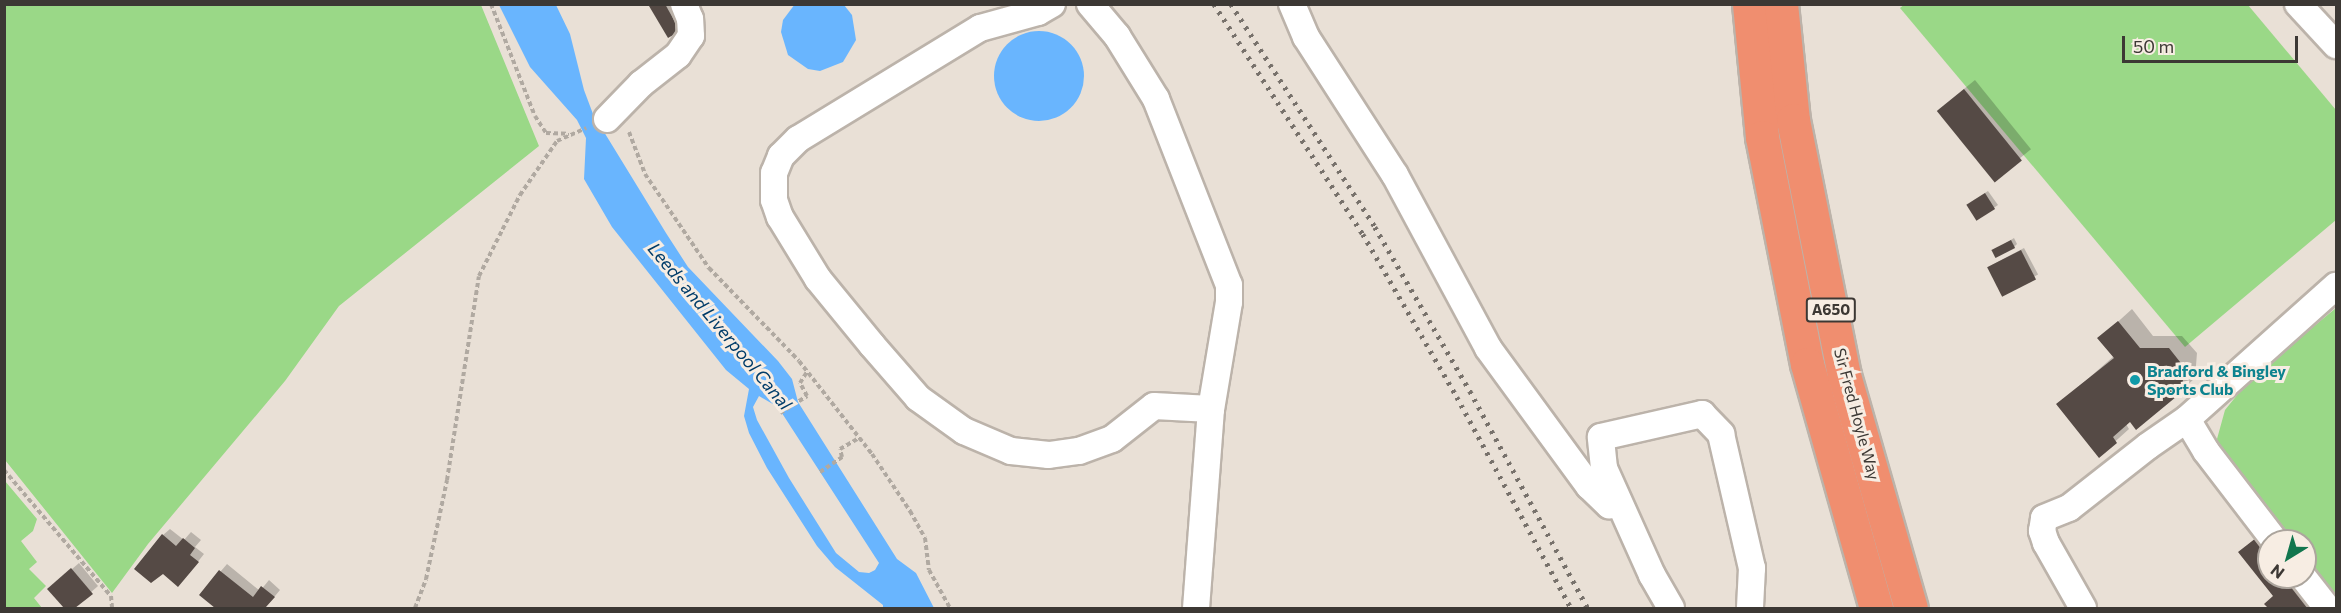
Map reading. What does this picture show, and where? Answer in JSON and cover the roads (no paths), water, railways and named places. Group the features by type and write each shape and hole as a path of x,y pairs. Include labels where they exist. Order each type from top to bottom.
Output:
{"highway":[{"name":"Sir Fred Hoyle Way","path":"1749,4 1762,137 1804,352 1876,609"},
{"name":"Sir Fred Hoyle Way","path":"1781,4 1793,120 1844,375 1911,609"}],"lane":[{"path":"607,118 641,84 678,55 691,36 690,19 684,4"},
{"path":"1052,4 1038,12 981,28 798,139 781,156 774,173 774,200 780,217 818,279 872,345 918,398 963,431 1011,451 1049,454 1078,451 1112,439 1154,406 1211,409"},
{"path":"1090,4 1117,36 1156,99 1229,285 1229,302 1211,409 1196,609"},
{"path":"1292,4 1306,37 1395,175 1488,348 1589,486 1609,505 1620,502"},
{"path":"2298,4 2337,45"},
{"path":"2083,609 2046,543 2042,531 2044,518 2069,508 2148,446 2187,419 2337,286"},
{"path":"1671,609 1652,575 1605,468 1601,437 1702,414 1720,434 1752,568 1750,609"},
{"path":"2187,419 2206,451 2266,529"},
{"path":"2312,589 2327,609"}],"water":[{"path":"795,4 844,5 852,15 856,40 843,62 820,71 808,69 788,55 781,32 783,20"},
{"name":"Leeds and Liverpool Canal","path":"499,5 556,5 570,34 584,90 593,114 666,233 688,267 778,361 792,379 798,402 897,559 916,573 934,608 883,608 883,605 835,567 817,546 767,468 749,433 744,416 749,389 726,370 612,227 584,179 586,138 577,120 530,67","holes":["759,396 778,407 879,563 875,570 869,573 859,572 836,553 789,478 757,420 753,407"]},
{"path":"1039,31 1056,34 1071,44 1081,59 1084,76 1081,93 1071,108 1056,118 1039,121 1022,118 1007,108 997,93 994,76 997,59 1007,44 1022,34"}],"railway":[{"path":"1214,4 1363,234 1457,397 1571,608"},
{"path":"1231,4 1375,227 1470,391 1588,608"}],"place":[{"name":"Bradford & Bingley Sports Club","path":"2135,380"}]}
